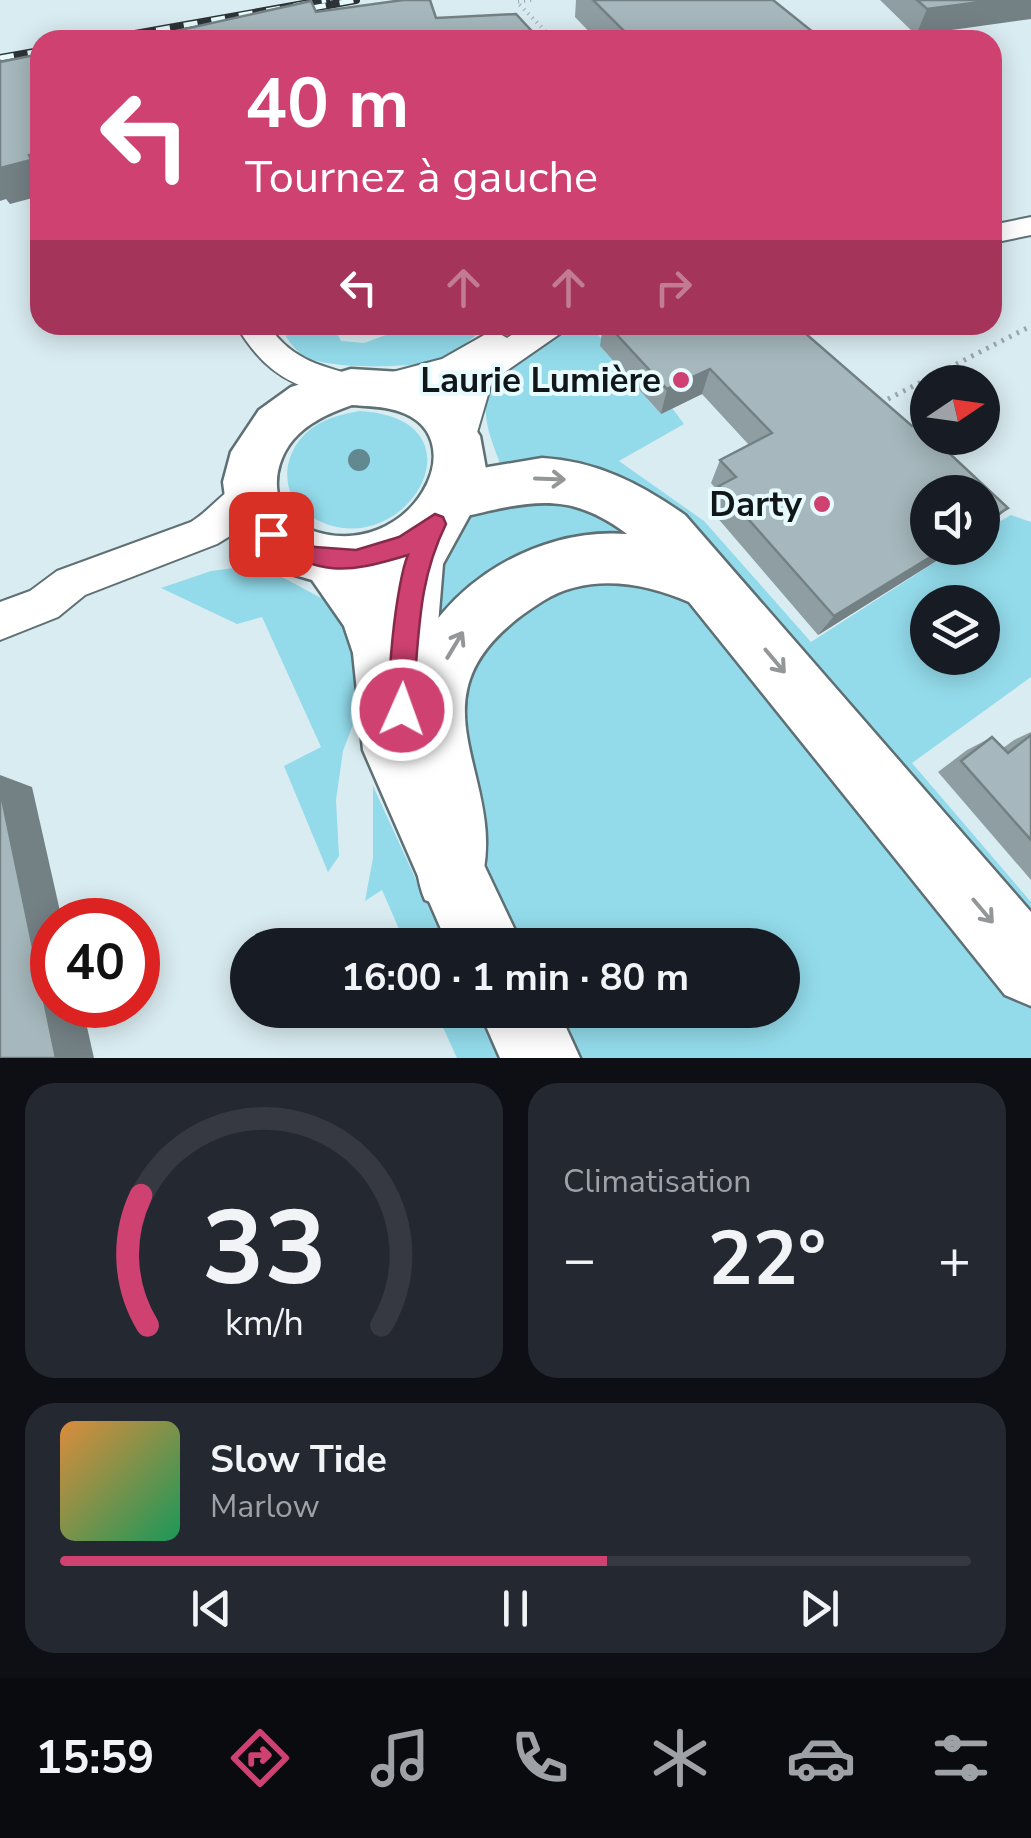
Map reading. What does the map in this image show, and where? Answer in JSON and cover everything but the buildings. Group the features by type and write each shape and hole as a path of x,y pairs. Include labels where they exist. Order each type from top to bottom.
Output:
{"main road":[{"path":"412,792 402,710 415,564 445,511 462,470 459,443 447,420 434,408 410,394 366,387 300,404 263,438 250,465 249,494 256,516 305,551 369,613 378,635 395,750 412,792 450,875 476,928"},
{"path":"305,551 381,555 405,546 445,511 534,478 574,480 597,488 666,532 1031,969"},
{"path":"450,875 448,799 436,764 430,719 434,689 444,666 457,639 478,615 502,595 539,576 590,560 641,560 713,586"},
{"path":"526,1028 541,1058"}],"street":[{"path":"1002,232 1031,226"},
{"path":"1002,247 1031,248"},
{"path":"255,335 274,390 263,438"},
{"path":"257,335 270,355 296,374 366,387 452,369 505,335"},
{"path":"459,443 472,383 480,372 535,335"},
{"path":"44,604 71,584 204,534 249,494"},
{"path":"0,620 44,604 75,602 207,547 230,542 305,551"}],"path":[{"path":"530,0 517,2 544,30"},
{"path":"888,399 1031,326"}],"shaded area":[{"path":"286,335 338,335 341,341 364,343 386,335 477,335 432,362 374,366 315,361"},
{"path":"564,335 598,335 606,343 601,347 661,414 672,408 684,424 619,461 704,521 811,642 931,565 1000,565 1000,521 1011,515 1031,522 1031,677 912,763 1031,902 1031,939 701,543 501,466 490,436 486,405 500,377 527,354"},
{"path":"359,411 399,420 421,438 427,461 421,486 404,508 379,523 348,528 315,519 302,510 294,499 287,473 289,460 303,436 326,420"},
{"path":"597,488 1031,969 1031,1058 541,1058 526,1028 800,1028 800,928 478,928 404,739 446,511"},
{"path":"242,567 276,574 344,610 362,681 357,714 343,751 336,800 339,856 328,872 284,766 321,747 262,617 237,624 161,588 211,571"},
{"path":"373,786 438,928 399,928 382,890 365,901 373,858"},
{"path":"443,1028 484,1028 498,1058 457,1058"}],"railway":[{"path":"157,30 326,0"},
{"path":"312,8 356,0"},
{"path":"0,58 30,53"}],"place":[{"name":"Laurie Lumière","path":"681,380"},
{"name":"Darty","path":"822,504"}],"route":[{"path":"271,534 312,556 356,560 405,546 435,524 415,564 402,710"}]}
